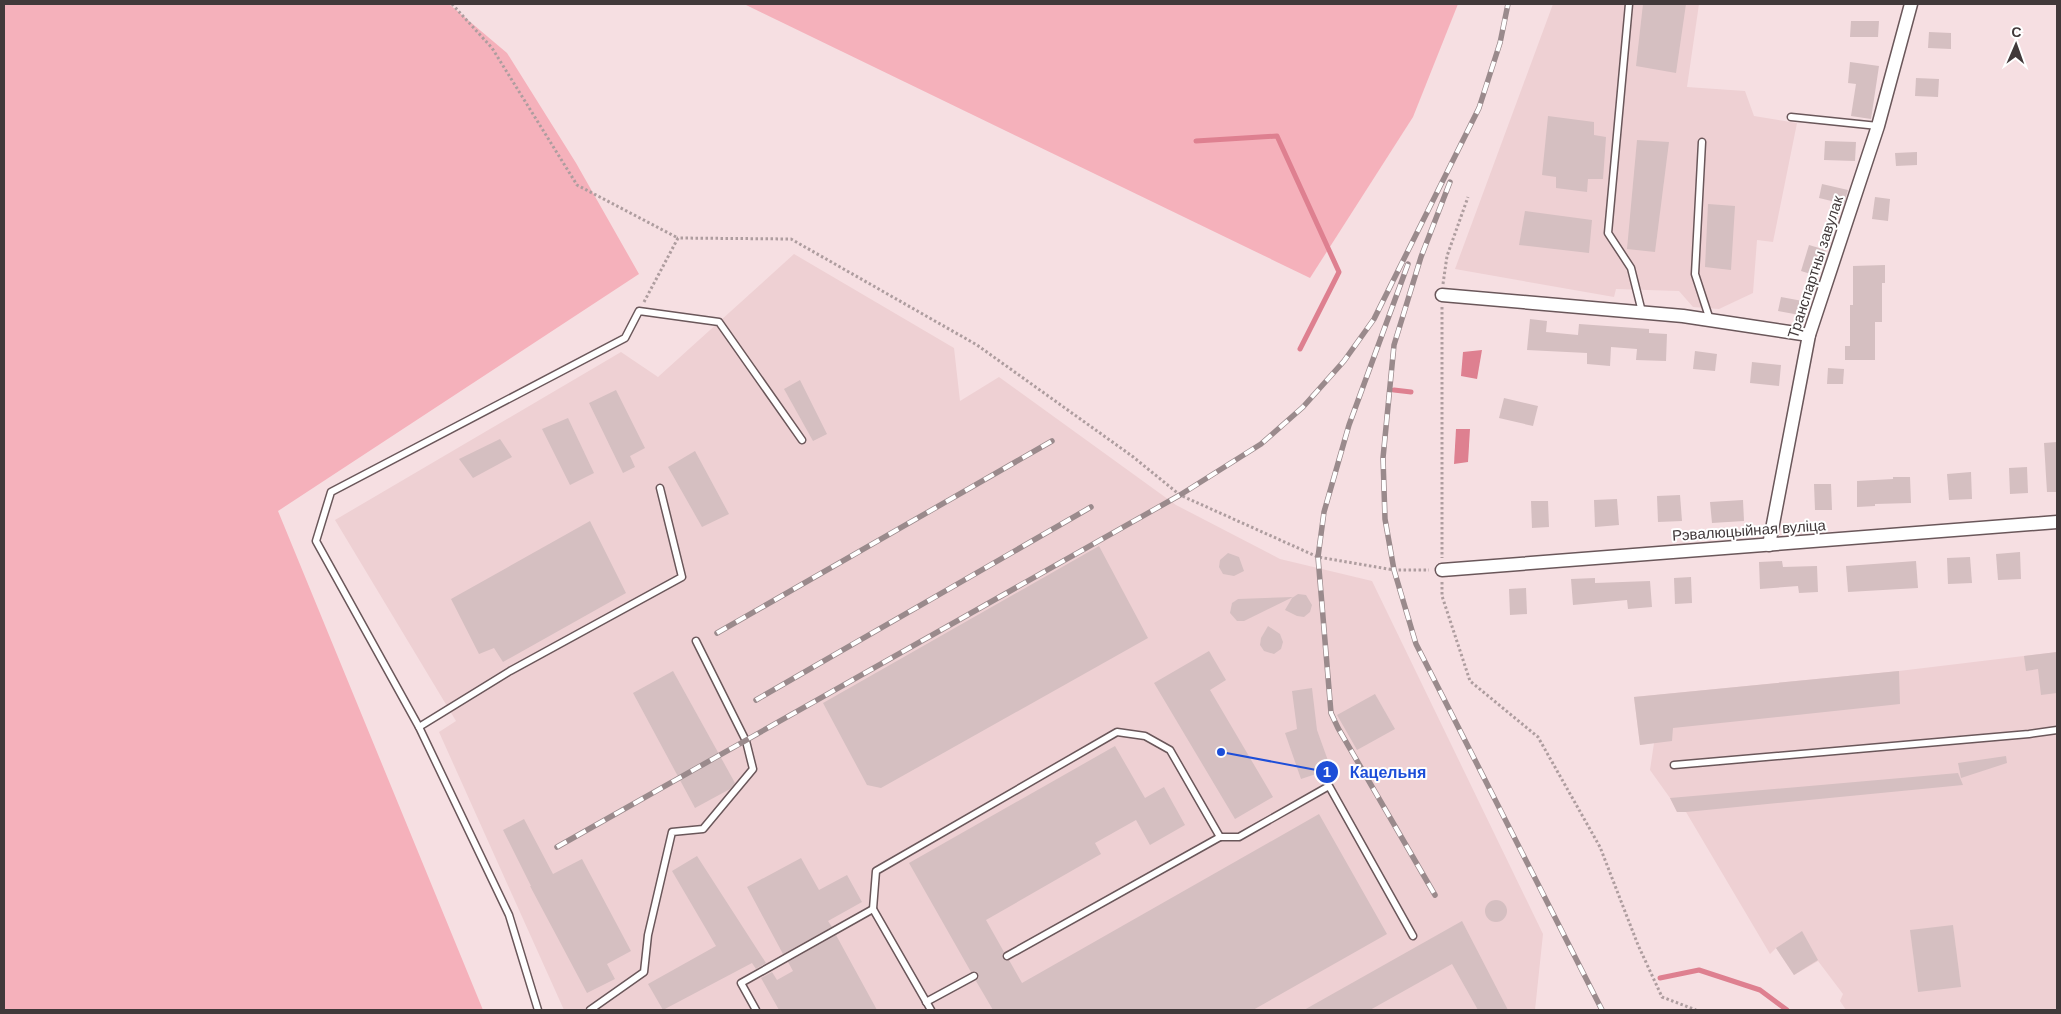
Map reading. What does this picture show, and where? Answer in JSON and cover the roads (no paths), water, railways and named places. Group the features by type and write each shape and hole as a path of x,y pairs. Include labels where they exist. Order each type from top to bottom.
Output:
{"street":[{"name":"Транспартны завулак","path":"1769,545 1809,335 1878,126 1911,4"},
{"path":"1442,295 1642,312 1809,335"},
{"name":"Рэвалюцыйная вуліца","path":"1442,570 2057,522"}],"lane":[{"path":"1629,4 1608,233 1631,268 1642,312"},
{"path":"1791,117 1878,126"},
{"path":"1702,142 1695,274 1710,320"},
{"path":"538,1010 509,916 419,727 316,541 331,492 625,338 639,311 719,322 802,440"},
{"path":"419,727 510,671 682,577 660,488"},
{"path":"590,1010 644,972 648,935 672,832 704,829 753,769 746,741 696,641"},
{"path":"1674,765 2057,730"},
{"path":"931,1010 873,909 876,871 1117,732 1145,736 1170,750 1220,837"},
{"path":"1007,956 1220,837 1239,837 1329,786 1413,936"},
{"path":"756,1010 741,983 873,909"},
{"path":"926,1002 974,976"}],"waterway":[{"path":"1196,141 1277,136 1339,272 1300,349"},
{"path":"1394,390 1411,392"},
{"path":"1660,978 1699,970 1760,990 1787,1010"}],"railway":[{"path":"557,847 1180,495 1261,444 1303,407 1344,361 1374,319 1479,108 1500,43 1508,4"},
{"path":"1450,182 1421,257 1394,345 1383,458 1385,519 1394,570 1416,644 1602,1010"},
{"path":"1408,264 1349,425 1324,512 1318,557 1331,713 1435,895"},
{"path":"717,633 1052,441"},
{"path":"756,700 1091,507"}],"place":[{"name":"Кацельня","path":"1221,752"}]}
